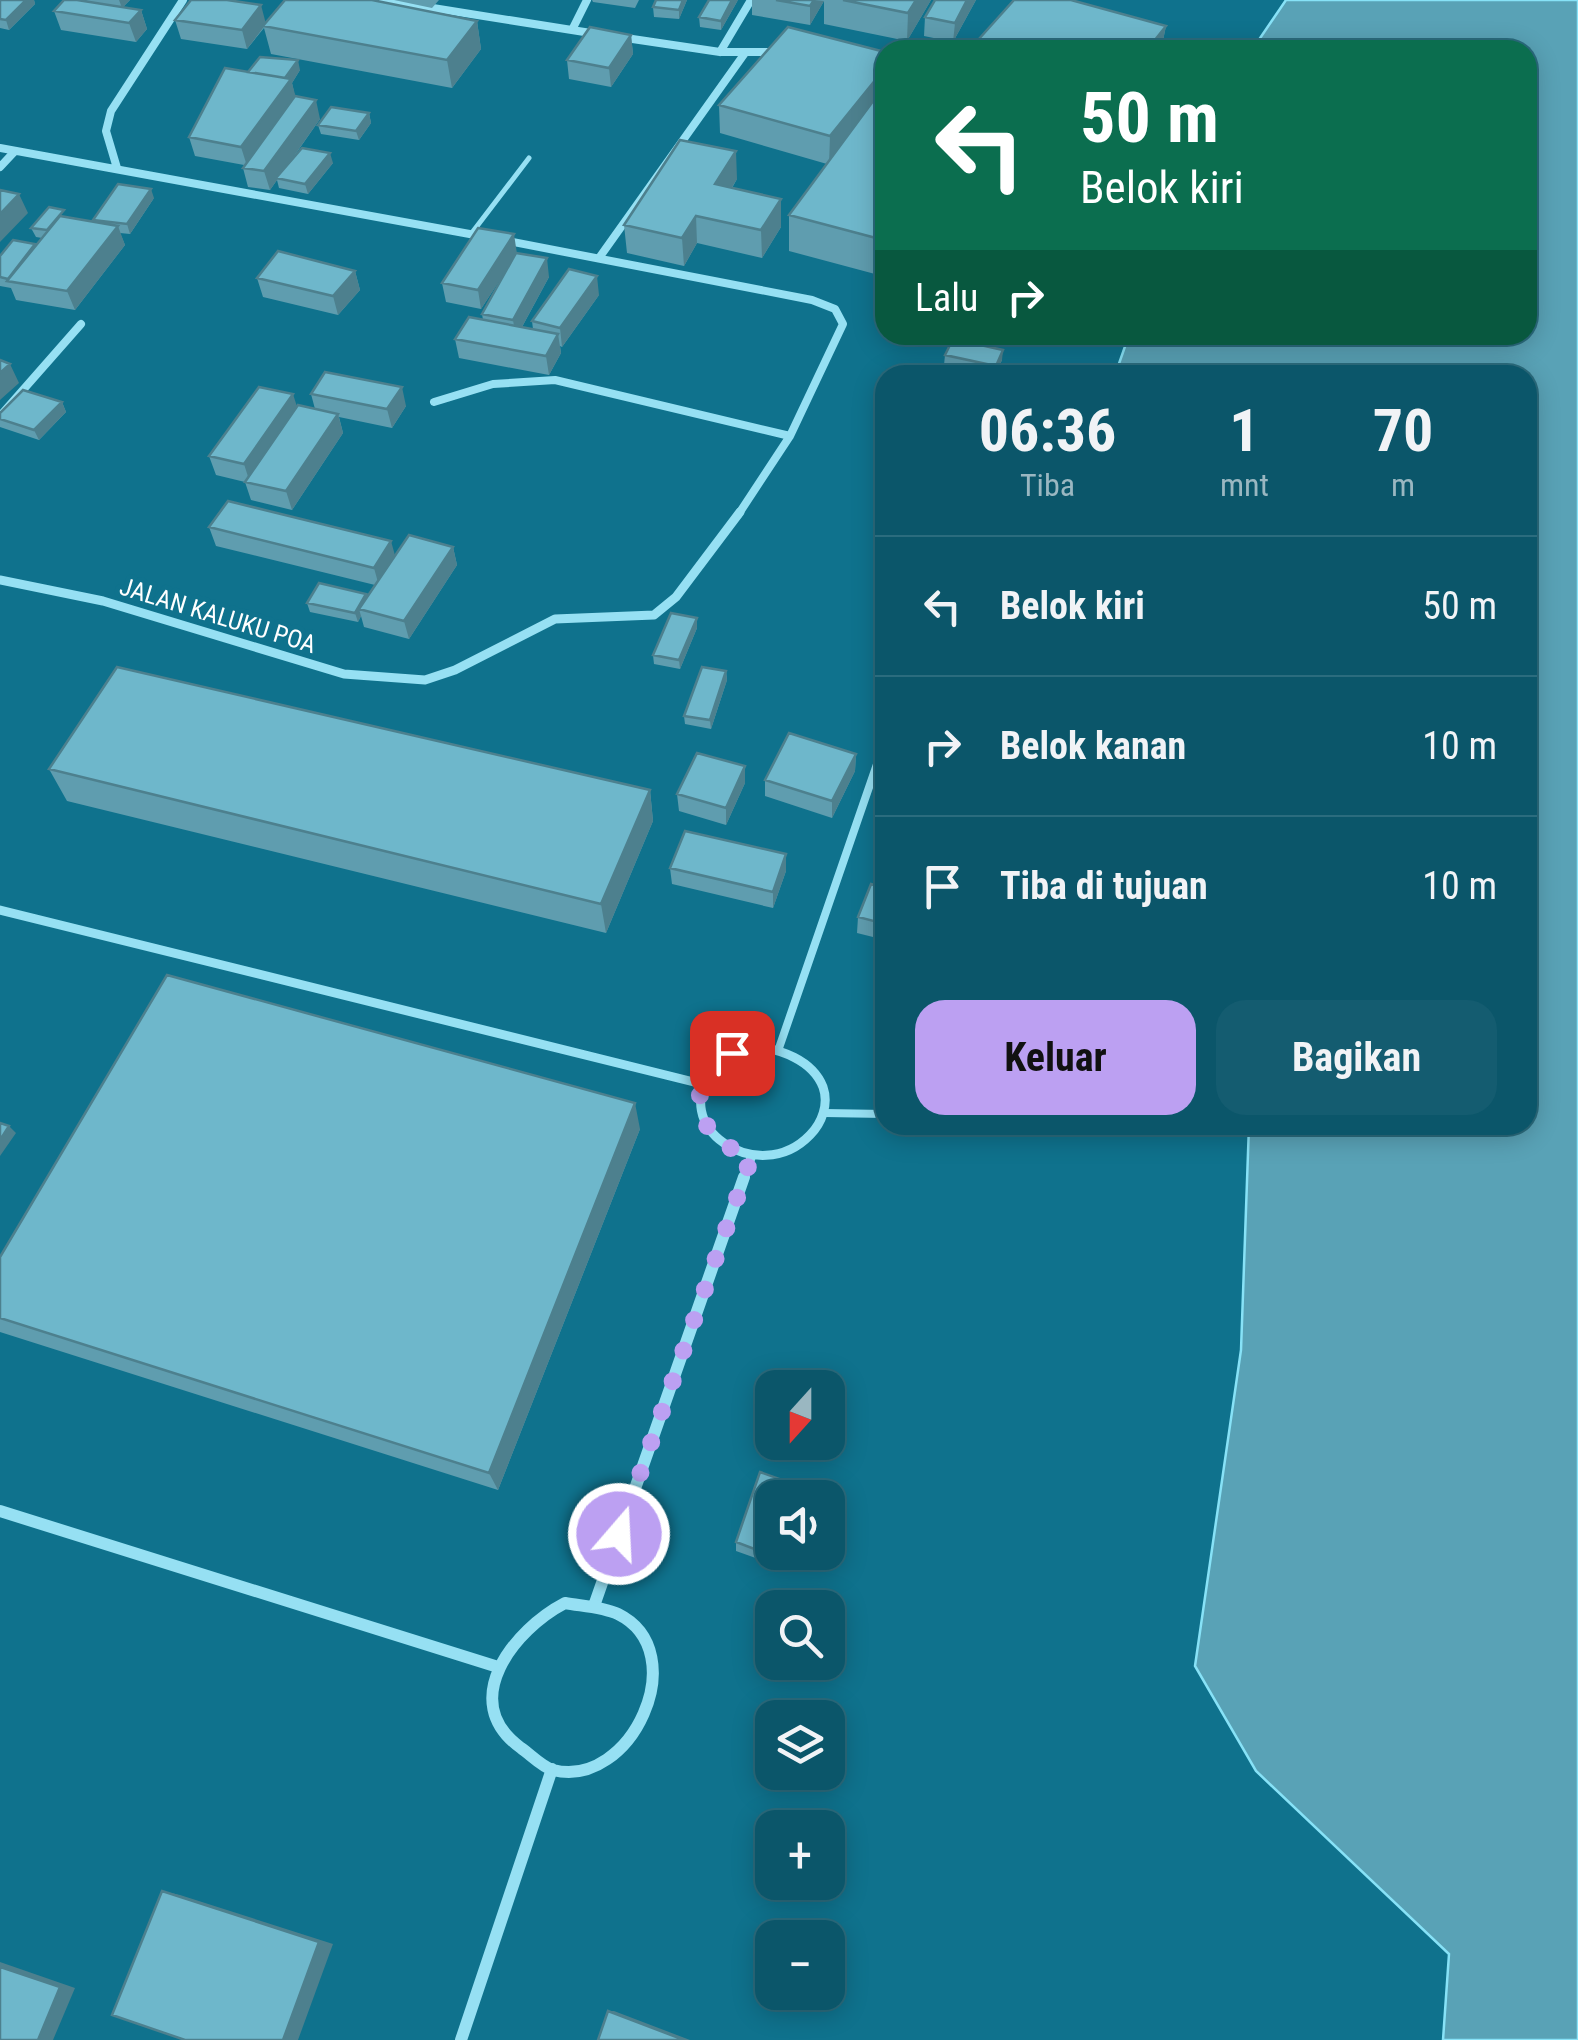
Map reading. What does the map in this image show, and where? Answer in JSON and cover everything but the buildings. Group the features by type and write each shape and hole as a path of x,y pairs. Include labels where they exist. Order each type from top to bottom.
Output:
{"street":[{"path":"117,168 106,132 111,111 183,0"},
{"path":"383,0 720,52 784,52"},
{"path":"572,30 587,0"},
{"path":"720,52 751,0"},
{"path":"599,258 745,53"},
{"path":"0,148 275,202 472,234 778,292 835,309 843,324 790,436 554,380 532,378 474,387 434,402"},
{"path":"0,168 14,151"},
{"path":"0,416 81,324"},
{"name":"JALAN KALUKU POA","path":"0,580 103,601 344,674 425,680 554,619 654,615 676,598 790,436"},
{"path":"0,910 702,1084"},
{"path":"754,1045 779,1048 802,1059 816,1073 826,1090 825,1113 815,1132 798,1149 751,1158 725,1148 707,1131 700,1108 702,1084 713,1066 732,1053 754,1045"},
{"path":"595,1604 751,1158"},
{"path":"0,1511 498,1668"},
{"path":"565,1603 595,1604 623,1616 644,1639 654,1668 652,1702 638,1734 615,1756 584,1770 552,1770 524,1755 504,1731 495,1700 498,1668 512,1638 536,1616 565,1603"},
{"path":"461,2040 552,1770"}],"lane":[{"path":"472,234 529,158"},
{"path":"779,1048 875,770"},
{"path":"825,1113 875,1114"}],"water":[{"path":"1286,0 1578,0 1578,2040 1443,2040 1449,1954 1256,1771 1195,1666 1241,1350 1249,1135 1537,1135 1537,365 1118,365 1126,345 1537,345 1537,40 1259,40"}],"route":[{"path":"619,1534 751,1158 725,1148 707,1131 700,1108 702,1084 713,1066 732,1053"}]}
